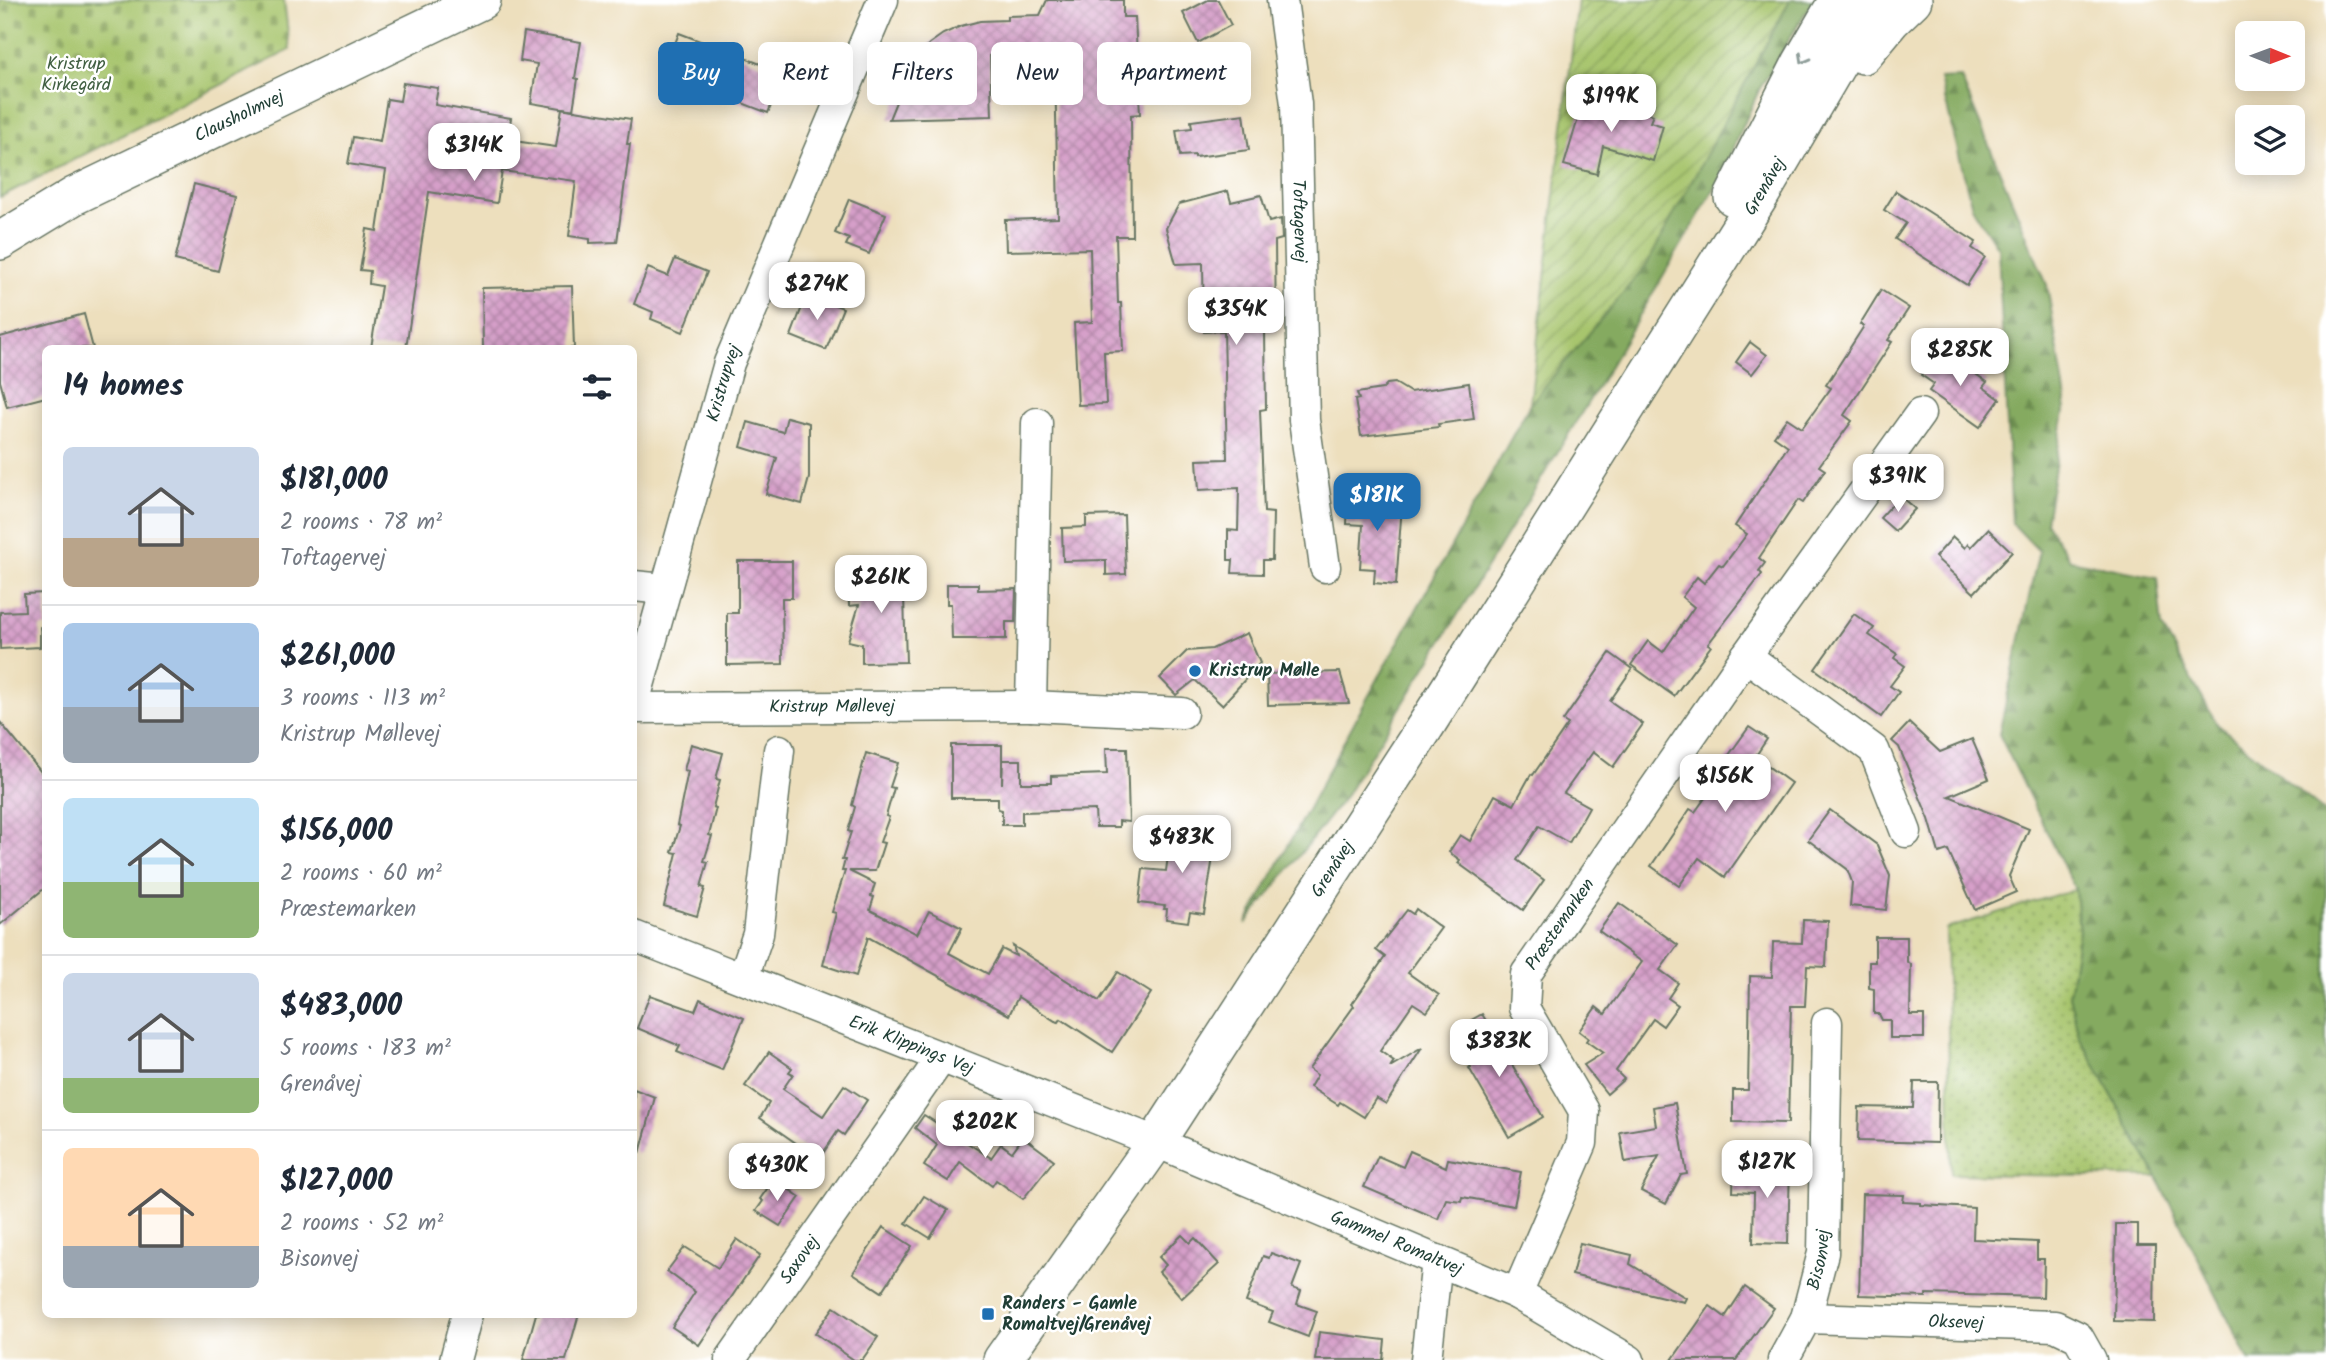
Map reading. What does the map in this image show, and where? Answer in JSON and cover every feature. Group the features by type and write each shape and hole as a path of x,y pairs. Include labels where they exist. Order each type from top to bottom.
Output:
{"street":[{"name":"Clausholmvej","path":"0,241 74,196 482,0"},
{"name":"Kristrupvej","path":"637,693 729,363 883,0"},
{"name":"Toftagervej","path":"1282,0 1296,104 1304,420 1325,567"},
{"name":"Grenåvej","path":"1651,370 1746,171 1801,63 1838,0"},
{"name":"Grenåvej","path":"1002,1360 1156,1142 1426,727 1758,199 1875,0"},
{"path":"1758,199 1804,153 1856,63 1892,20 1913,0"},
{"name":"Præstemarken","path":"1517,1294 1582,1143 1584,1111 1524,1008 1526,974 1746,656 1920,414"},
{"path":"1031,706 1037,423"},
{"path":"637,586 664,589"},
{"path":"1746,656 1874,750 1906,832"},
{"name":"Kristrup Møllevej","path":"637,705 1031,706 1182,713"},
{"path":"743,978 758,934 779,750"},
{"name":"Erik Klippings Vej","path":"637,937 1156,1142"},
{"name":"Bisonvej","path":"1783,1360 1806,1318 1823,1253 1827,1023"},
{"name":"Saxovej","path":"730,1360 942,1057"},
{"name":"Gammel Romaltvej","path":"1156,1142 1517,1294 1629,1360"},
{"path":"1426,1360 1437,1260"},
{"path":"455,1360 466,1318"},
{"name":"Oksevej","path":"1806,1318 2055,1326 2078,1337 2091,1360"}],"green space":[{"name":"Kristrup Kirkegård","path":"0,0 284,0 290,50 0,197"},
{"path":"1578,0 1790,0 1647,264 1530,404"},
{"path":"1790,0 1813,0 1759,90 1719,181 1598,386 1344,798 1246,924 1530,404 1647,264"},
{"path":"1961,78 2047,285 2066,400 2046,522 2070,560 2157,577 2162,627 2217,724 2326,813 2326,1360 2249,1360 2157,1177 2079,1036 2069,995 2079,931 2075,889 1999,734 2039,551 2012,523 1998,248 1972,207 1940,79"},
{"path":"2075,889 2079,931 2069,995 2079,1036 2157,1177 1951,1174 1946,929"}],"building":[{"path":"1047,0 1123,0 1123,17 1135,17 1136,42 1097,42 1097,105 1140,105 1140,114 1131,115 1132,236 1116,236 1123,351 1104,352 1106,404 1078,405 1074,323 1092,322 1090,249 1006,251 1005,220 1058,218 1056,105 1083,105 1083,42 991,42 992,116 889,119 895,105 977,105 977,42 932,42 943,34 980,21 1007,20 1007,16 1040,15"},
{"path":"1208,0 1218,0 1231,25 1198,42 1183,13"},
{"path":"524,32 581,42 573,110 531,103 537,64 520,61"},
{"path":"679,33 703,42 676,42"},
{"path":"744,58 758,63 758,105 771,105 768,113 744,104"},
{"path":"403,83 438,88 435,105 511,118 507,140 556,147 562,108 631,119 617,242 590,243 590,239 569,236 576,181 502,171 497,203 429,192 406,345 371,345 381,286 369,284 370,271 360,270 367,229 377,231 386,170 348,164 353,137 380,142 387,99 400,101"},
{"path":"1584,99 1602,104 1603,100 1653,115 1650,122 1663,126 1653,161 1603,146 1597,174 1564,165"},
{"path":"1244,114 1249,150 1195,157 1180,156 1176,130 1192,128 1191,121"},
{"path":"194,184 237,195 218,271 175,260"},
{"path":"1228,191 1231,202 1261,195 1269,222 1281,219 1282,239 1275,241 1276,330 1265,331 1266,409 1260,410 1264,512 1273,513 1272,560 1263,560 1263,574 1232,573 1233,560 1228,560 1228,530 1238,531 1239,488 1199,490 1197,460 1227,459 1224,331 1204,332 1203,263 1176,264 1166,228 1179,204"},
{"path":"1896,191 1976,242 1972,248 1985,257 1967,285 1895,239 1906,223 1884,210"},
{"path":"849,199 886,214 869,254 846,245 849,239 835,233"},
{"path":"675,259 707,272 683,332 651,319 653,312 634,304 648,268 668,276"},
{"path":"572,286 574,345 483,345 482,288"},
{"path":"1881,290 1909,308 1888,340 1892,342 1844,415 1852,421 1819,466 1825,470 1803,503 1798,500 1759,558 1765,563 1759,571 1762,574 1708,644 1711,646 1674,696 1631,665 1648,641 1663,652 1694,607 1682,597 1697,577 1704,583 1719,564 1723,566 1747,534 1735,526 1788,446 1774,436 1787,418 1802,428 1831,388 1826,385 1864,326 1860,324"},
{"path":"807,294 843,308 826,350 791,336"},
{"path":"84,314 92,345 42,345 42,398 7,407 0,381 0,337"},
{"path":"1750,342 1767,355 1752,374 1736,362"},
{"path":"1940,349 1987,382 1983,387 2000,399 1980,427 1929,391 1934,384 1921,375"},
{"path":"1395,383 1410,392 1469,383 1474,419 1438,424 1439,427 1361,436 1355,400 1359,399 1357,393 1382,389 1387,384"},
{"path":"787,417 809,423 809,478 802,504 766,494 777,458 741,447 748,422 783,432"},
{"path":"1349,487 1377,489 1376,503 1402,505 1396,585 1374,583 1375,569 1360,568 1363,525 1347,524"},
{"path":"1900,496 1915,509 1895,531 1880,518"},
{"path":"1124,515 1126,574 1106,575 1106,560 1063,561 1062,528 1086,527 1086,516"},
{"path":"1988,529 2012,552 1974,593 1935,557 1953,537 1965,548 1968,544 1971,547"},
{"path":"738,561 792,561 792,598 782,598 783,664 727,665 727,613 738,613"},
{"path":"918,574 919,596 904,596 906,662 862,663 862,644 848,641 859,605 849,606 848,577"},
{"path":"947,584 978,584 978,590 1016,589 1015,622 1006,622 1006,639 952,639 951,604 947,604"},
{"path":"42,593 40,647 0,649 0,612 25,611 24,594"},
{"path":"1854,614 1874,628 1869,635 1897,654 1894,658 1905,666 1890,686 1899,692 1881,717 1815,669"},
{"path":"1247,633 1260,663 1222,705 1195,680 1176,695 1160,678 1187,651 1212,649"},
{"path":"1610,653 1632,669 1610,701 1643,724 1613,767 1593,752 1564,793 1589,807 1569,843 1539,826 1517,860 1544,880 1523,910 1458,863 1460,860 1449,852 1460,835 1470,841 1495,795 1514,805 1531,774 1533,775 1568,724 1563,721"},
{"path":"1340,672 1349,703 1268,705 1267,674"},
{"path":"0,722 42,773 42,890 0,925"},
{"path":"1909,723 1940,752 1972,739 1989,779 1949,796 2029,829 2009,876 2016,892 1975,910 1948,850 1939,853 1929,819 1899,747 1892,741"},
{"path":"1749,727 1767,739 1755,757 1791,783 1725,877 1699,858 1679,886 1651,866 1690,809 1695,812 1721,776 1716,773"},
{"path":"691,744 723,753 716,779 720,780 709,835 712,836 704,861 708,862 701,887 705,888 697,916 664,906 677,853 672,852 680,826 677,825 688,771 684,770"},
{"path":"951,745 1002,745 1002,784 1003,760 1021,760 1021,783 1051,783 1051,776 1107,774 1106,748 1127,748 1129,822 1119,821 1119,827 1096,827 1095,810 1022,812 1022,825 1002,825 1002,810 998,809 998,798 951,798"},
{"path":"866,753 898,763 890,787 894,788 886,816 889,817 880,842 884,843 875,871 849,871 875,884 870,910 917,934 929,911 962,928 949,953 988,974 1002,949 1016,956 1013,946 1099,1001 1118,972 1151,993 1112,1052 1061,1019 1059,1022 1055,1021 1018,997 1009,1015 868,937 856,976 823,965 836,913 832,912 845,871 842,871 845,860 842,860 851,832 848,831 855,807 852,805"},
{"path":"1830,810 1877,845 1890,876 1886,910 1850,906 1852,882 1847,869 1808,840"},
{"path":"1172,827 1217,832 1204,914 1190,912 1188,922 1166,919 1165,906 1139,903 1143,869 1166,871"},
{"path":"1619,903 1678,945 1660,970 1678,983 1668,998 1678,1005 1663,1026 1653,1019 1616,1071 1624,1079 1607,1094 1584,1065 1603,1053 1586,1041 1588,1038 1579,1031 1596,1007 1605,1014 1642,962 1599,931"},
{"path":"1416,909 1441,928 1408,973 1439,995 1427,1012 1413,1003 1380,1051 1394,1061 1390,1067 1422,1048 1386,1104 1376,1098 1364,1117 1340,1102 1338,1105 1310,1087 1317,1075 1309,1069 1385,957 1376,950 1407,910 1413,914"},
{"path":"1803,920 1828,921 1826,967 1807,966 1805,1006 1791,1006 1788,1123 1733,1122 1733,1090 1748,1090 1750,976 1772,977 1773,942 1802,943"},
{"path":"1875,937 1907,937 1907,962 1911,964 1910,1015 1924,1015 1924,1038 1890,1038 1890,1020 1882,1020 1879,1014 1874,1014 1874,989 1869,988 1869,962 1875,962"},
{"path":"650,995 695,1011 700,999 744,1018 722,1070 677,1052 680,1046 637,1028"},
{"path":"1482,1014 1543,1117 1509,1137 1467,1061 1466,1023"},
{"path":"769,1052 792,1068 789,1072 793,1074 783,1089 823,1116 844,1085 867,1100 844,1135 838,1131 819,1159 760,1118 769,1103 745,1086"},
{"path":"1914,1082 1938,1082 1937,1143 1858,1141 1859,1107 1913,1108"},
{"path":"637,1090 655,1097 640,1153 637,1152"},
{"path":"1675,1103 1687,1174 1681,1175 1666,1204 1641,1191 1659,1156 1625,1162 1620,1132 1656,1126 1653,1107"},
{"path":"924,1115 991,1158 1001,1144 1012,1152 1023,1137 1054,1160 1023,1199 996,1180 992,1186 960,1162 948,1181 924,1166 937,1145 915,1128"},
{"path":"1410,1151 1446,1167 1448,1159 1521,1172 1514,1206 1462,1197 1461,1201 1446,1199 1438,1219 1364,1187 1378,1156 1403,1167"},
{"path":"1734,1164 1790,1165 1788,1244 1753,1243 1754,1193 1733,1192"},
{"path":"774,1179 800,1197 780,1226 756,1211 763,1201 760,1199"},
{"path":"1862,1194 1904,1195 1903,1202 1974,1208 1973,1239 2037,1242 2037,1259 2044,1259 2043,1297 1859,1295"},
{"path":"924,1196 948,1210 930,1238 906,1223"},
{"path":"2116,1224 2138,1224 2138,1245 2155,1245 2154,1322 2114,1321"},
{"path":"883,1227 912,1246 882,1292 853,1273"},
{"path":"1182,1235 1190,1243 1195,1238 1219,1264 1182,1298 1159,1272 1166,1265 1159,1257"},
{"path":"737,1239 760,1255 699,1345 672,1327 695,1292 667,1271 685,1247 718,1268"},
{"path":"1580,1243 1632,1255 1630,1264 1686,1298 1684,1302 1572,1275"},
{"path":"1271,1253 1301,1264 1292,1288 1301,1291 1297,1304 1317,1311 1308,1337 1269,1322 1273,1312 1246,1302 1263,1256 1269,1258"},
{"path":"1745,1287 1774,1308 1736,1360 1672,1360 1710,1306 1725,1317"},
{"path":"834,1307 878,1337 862,1360 854,1360 815,1333"},
{"path":"535,1318 578,1318 566,1360 523,1360"},
{"path":"1319,1332 1385,1340 1383,1360 1315,1360"}],"place":[{"name":"Kristrup Mølle","path":"1195,671"},
{"name":"Randers - Gamle Romaltvej/Grenåvej","path":"988,1314"}]}
